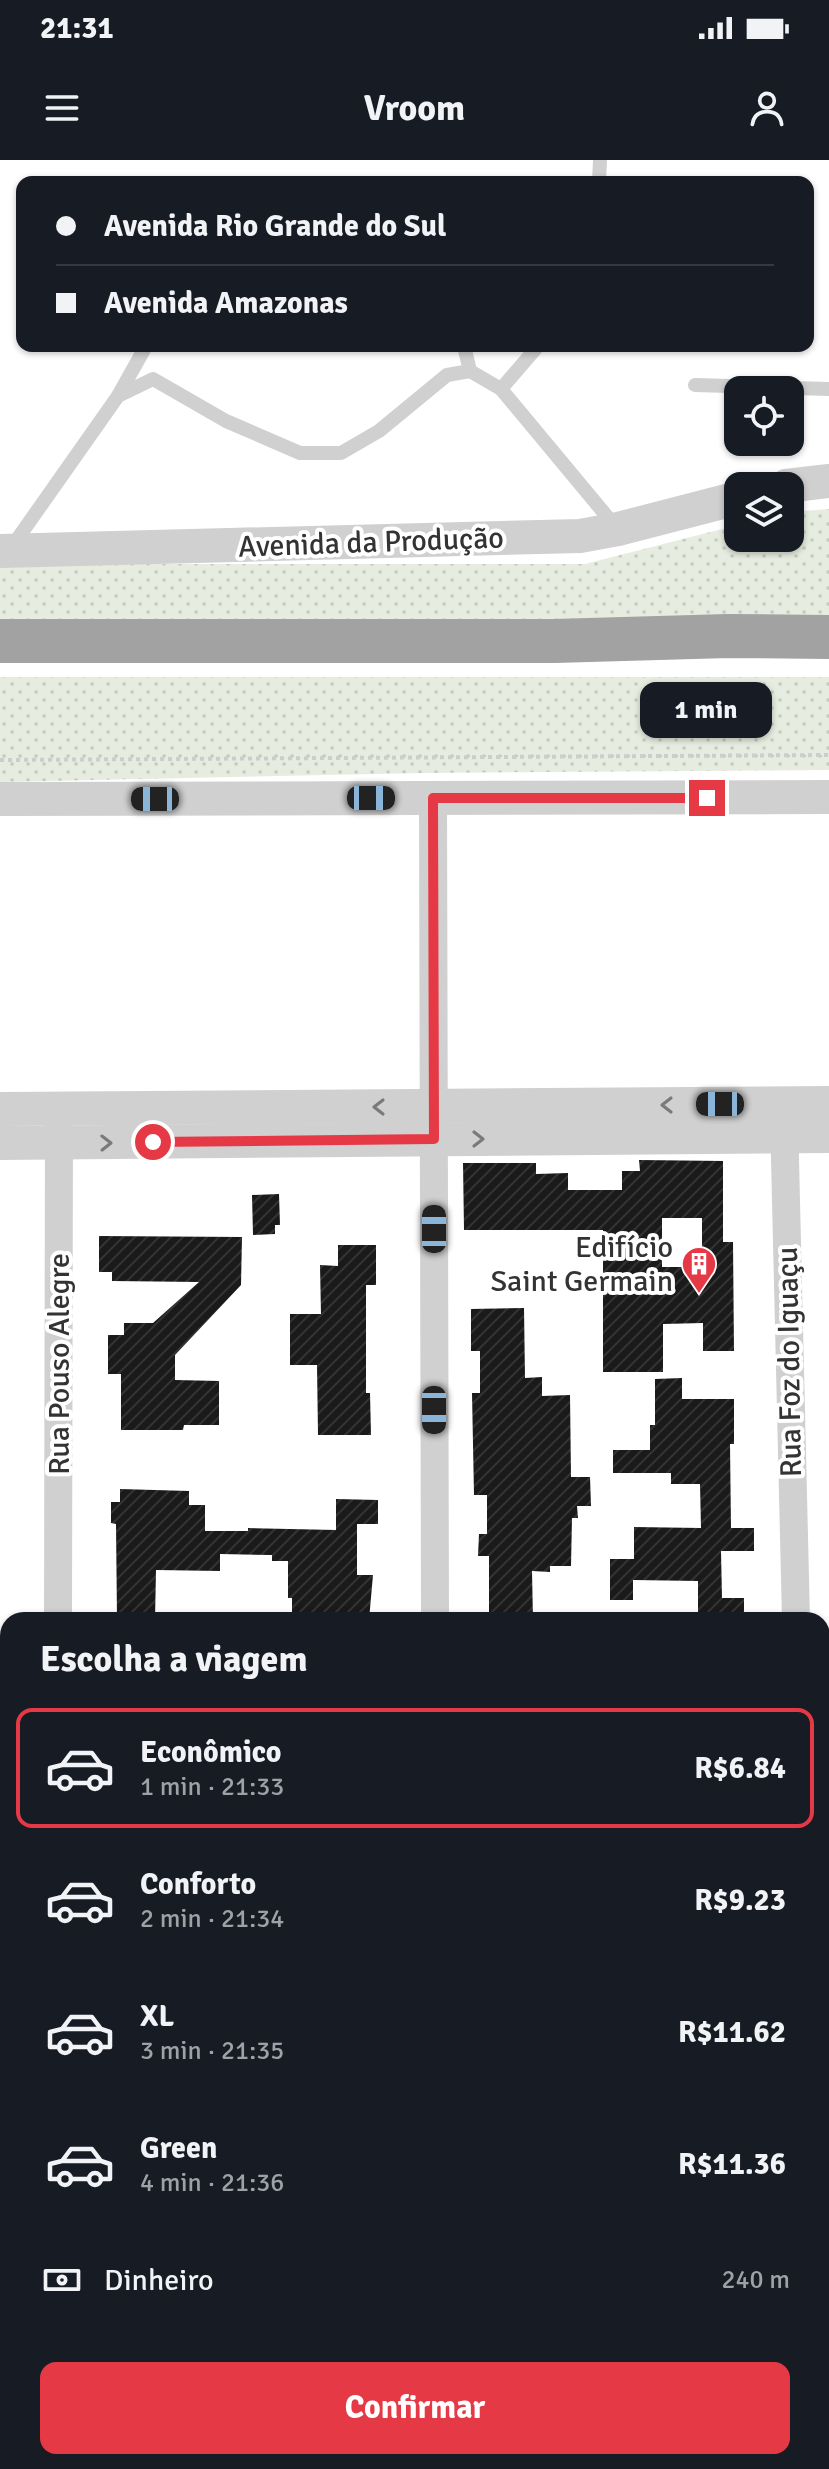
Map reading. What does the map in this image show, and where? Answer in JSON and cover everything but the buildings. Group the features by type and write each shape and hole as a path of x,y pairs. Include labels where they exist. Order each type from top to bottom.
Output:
{"highway":[{"path":"0,641 554,641 728,636 829,637"}],"street":[{"path":"804,484 829,481"},
{"name":"Avenida da Produção","path":"4,551 580,536 724,502"},
{"path":"0,799 829,797"},
{"path":"433,798 435,1612"},
{"path":"784,1120 829,1103"},
{"path":"0,1109 434,1123"},
{"name":"Rua Pouso Alegre","path":"58,1612 59,1109"},
{"path":"0,1143 59,1143 434,1123 784,1120 829,1136"},
{"name":"Rua Foz do Iguaçu","path":"784,1120 796,1612"}],"lane":[{"path":"4,551 118,396 143,352"},
{"path":"465,352 470,371"},
{"path":"501,389 533,352"},
{"path":"118,396 153,379 226,421 300,453 341,453 379,431 447,375 470,371 501,389 618,529"},
{"path":"695,385 829,389"}],"path":[{"path":"0,760 829,755"}],"shaded area":[{"path":"829,509 829,622 0,623 0,564 585,564 724,529 724,552 804,552 804,511"},
{"path":"0,677 829,677 829,770 423,773 0,782"}],"place":[{"name":"Edifício Saint Germain","path":"699,1295"}],"route":[{"path":"153,1142 434,1139 433,798 707,798"}]}
